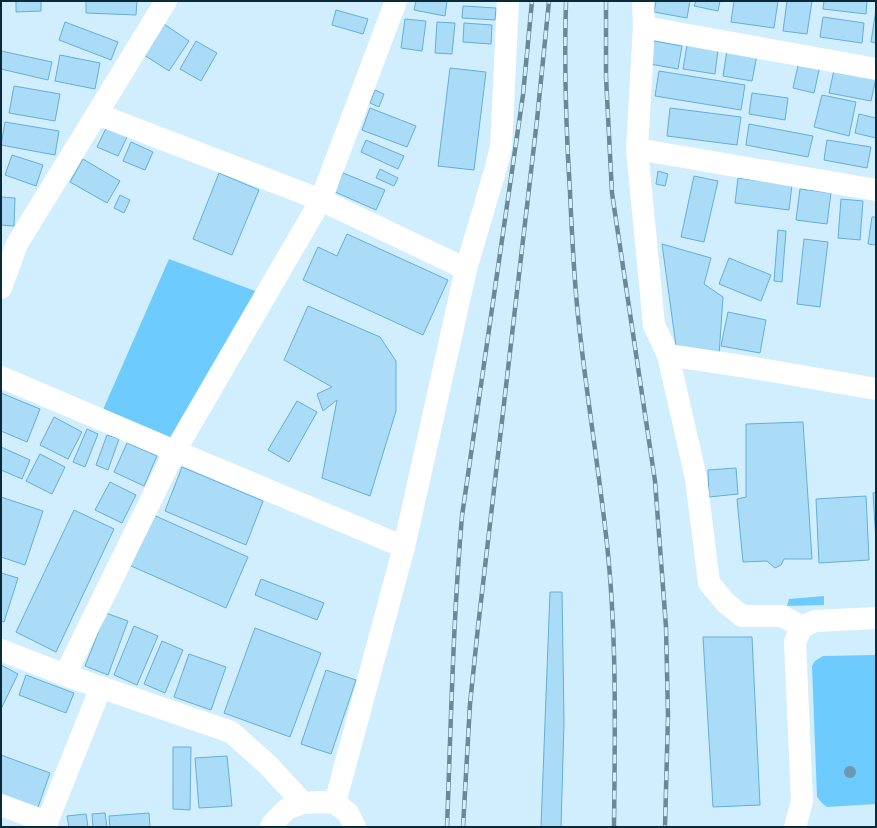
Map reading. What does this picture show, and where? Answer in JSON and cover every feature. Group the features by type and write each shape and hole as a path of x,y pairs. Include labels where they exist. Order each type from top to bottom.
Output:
{"street":[{"path":"1,288 9,245 97,114 166,1"},
{"path":"65,675 175,451 321,200 396,1"},
{"path":"335,804 404,547 466,269 501,147 508,1"},
{"path":"643,1 644,27 637,149 654,325 668,355 696,478 709,583 726,603 742,616 782,616 802,627"},
{"path":"644,27 876,68"},
{"path":"97,114 321,200 466,269"},
{"path":"637,149 876,190"},
{"path":"668,355 876,389"},
{"path":"1,376 404,547"},
{"path":"795,827 802,801 795,642 802,627 815,621 876,618"},
{"path":"1,650 65,675 230,732 268,765 303,803"},
{"path":"1,805 47,825 101,687"},
{"path":"271,827 272,823 287,809 303,803 322,802 335,804 348,813 355,827"}],"shaded area":[{"path":"169,259 258,292 173,445 102,412"},
{"path":"824,596 824,605 787,606 789,599"},
{"path":"876,655 876,804 827,807 817,797 812,666 815,661 823,656"}],"building":[{"path":"16,1 41,1 41,11 16,12"},
{"path":"86,1 137,1 136,15 86,13"},
{"path":"416,1 447,1 445,16 414,10"},
{"path":"656,1 690,1 687,18 654,12"},
{"path":"696,1 720,1 718,11 694,6"},
{"path":"734,1 778,1 774,28 731,22"},
{"path":"787,1 812,1 807,34 783,31"},
{"path":"824,1 867,1 866,14 823,9"},
{"path":"463,6 496,8 495,20 462,18"},
{"path":"876,9 876,43 871,42"},
{"path":"336,10 368,19 363,34 332,25"},
{"path":"823,17 864,23 862,43 820,37"},
{"path":"405,19 426,21 422,51 401,48"},
{"path":"65,22 118,42 111,60 59,40"},
{"path":"437,22 455,23 452,54 435,53"},
{"path":"464,23 492,25 491,44 463,42"},
{"path":"164,24 189,41 169,71 144,55"},
{"path":"196,41 217,53 201,81 180,69"},
{"path":"654,41 682,46 678,69 650,64"},
{"path":"687,45 718,50 715,74 683,69"},
{"path":"727,50 757,55 752,81 723,76"},
{"path":"1,51 52,62 48,80 1,69"},
{"path":"60,55 100,63 95,89 55,81"},
{"path":"799,61 820,66 814,93 793,88"},
{"path":"450,68 486,72 474,170 438,166"},
{"path":"834,70 876,78 871,101 829,93"},
{"path":"659,71 745,85 741,110 655,96"},
{"path":"14,86 60,94 55,121 9,113"},
{"path":"375,90 384,94 379,107 370,103"},
{"path":"752,93 788,98 785,120 749,114"},
{"path":"822,95 856,102 849,136 814,127"},
{"path":"370,108 416,126 407,147 362,130"},
{"path":"670,108 741,117 737,145 667,136"},
{"path":"859,114 876,118 876,138 855,133"},
{"path":"5,122 59,131 55,155 1,145"},
{"path":"108,124 128,135 118,156 97,147"},
{"path":"749,124 813,136 808,157 746,145"},
{"path":"366,140 404,156 398,169 361,152"},
{"path":"827,140 871,147 867,168 824,160"},
{"path":"131,142 153,152 145,170 123,161"},
{"path":"12,155 43,165 36,186 5,175"},
{"path":"83,159 120,181 107,203 70,182"},
{"path":"380,169 398,178 394,186 376,178"},
{"path":"658,171 668,174 665,186 656,184"},
{"path":"219,173 259,190 232,255 193,239"},
{"path":"343,173 385,190 376,210 335,192"},
{"path":"694,176 718,181 704,242 681,237"},
{"path":"738,178 792,185 789,210 735,203"},
{"path":"800,189 831,193 827,224 796,220"},
{"path":"120,195 130,200 124,213 114,208"},
{"path":"1,197 15,198 14,226 1,225"},
{"path":"841,199 863,201 860,240 838,238"},
{"path":"872,217 876,217 876,245 868,244"},
{"path":"778,230 786,231 782,282 774,281"},
{"path":"347,234 448,280 423,335 303,280 318,247 337,256"},
{"path":"804,239 828,242 820,307 797,304"},
{"path":"662,244 711,258 704,284 723,297 719,355 676,346"},
{"path":"729,258 771,275 761,301 719,284"},
{"path":"308,306 380,337 396,361 396,411 370,496 322,478 337,400 323,411 317,394 332,387 284,360"},
{"path":"728,312 766,320 760,353 721,346"},
{"path":"1,393 40,409 27,442 1,431"},
{"path":"297,401 317,412 289,462 268,450"},
{"path":"54,417 82,432 68,459 40,445"},
{"path":"803,422 812,559 784,559 781,565 775,568 767,561 743,562 737,499 746,497 746,424"},
{"path":"87,429 98,434 85,467 73,462"},
{"path":"107,435 119,439 108,470 96,465"},
{"path":"127,443 157,456 144,486 114,472"},
{"path":"1,447 30,460 22,479 1,470"},
{"path":"40,454 65,467 52,494 26,481"},
{"path":"182,467 263,501 246,545 165,511"},
{"path":"736,468 738,494 709,497 708,470"},
{"path":"110,482 136,495 122,523 95,510"},
{"path":"876,492 876,542 873,493"},
{"path":"866,496 869,560 819,563 816,499"},
{"path":"1,497 43,511 25,565 1,557"},
{"path":"74,510 114,529 56,652 16,632"},
{"path":"151,514 248,557 226,608 129,565"},
{"path":"1,573 18,578 4,622 1,621"},
{"path":"261,579 324,603 317,620 255,595"},
{"path":"550,592 562,592 564,722 561,827 541,827"},
{"path":"106,613 128,621 108,675 85,666"},
{"path":"134,626 158,636 137,685 114,675"},
{"path":"255,628 321,653 290,737 224,713"},
{"path":"703,637 752,637 760,805 713,807"},
{"path":"162,641 183,650 165,693 144,684"},
{"path":"189,654 226,667 211,710 174,697"},
{"path":"1,665 18,674 1,709"},
{"path":"326,670 356,680 331,754 301,744"},
{"path":"26,675 74,693 66,713 19,695"},
{"path":"173,747 191,747 190,810 173,809"},
{"path":"1,755 50,773 37,810 1,797"},
{"path":"227,756 232,806 199,808 195,758"},
{"path":"105,813 107,827 93,827 92,814"},
{"path":"149,813 150,827 110,827 109,816"},
{"path":"86,814 88,827 69,827 67,816"}],"railway":[{"path":"447,827 454,633 462,516 523,95 532,1"},
{"path":"463,827 470,704 478,627 537,120 549,1"},
{"path":"566,1 566,121 574,275 610,579 615,686 614,827"},
{"path":"606,1 606,77 612,193 655,481 666,627 668,716 665,827"}]}
